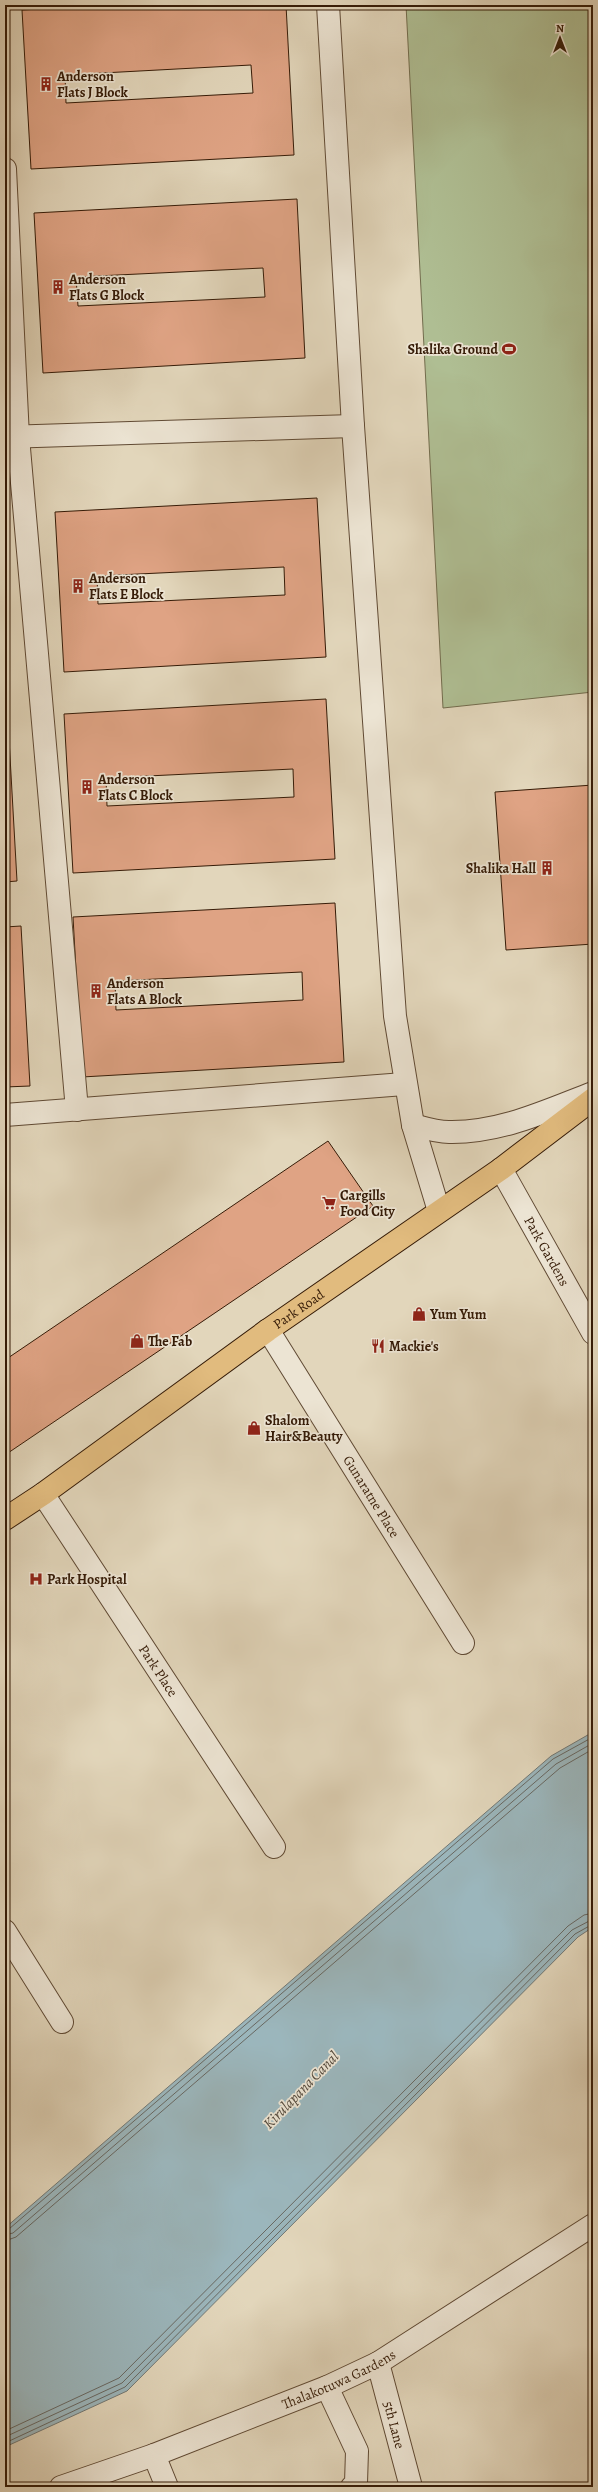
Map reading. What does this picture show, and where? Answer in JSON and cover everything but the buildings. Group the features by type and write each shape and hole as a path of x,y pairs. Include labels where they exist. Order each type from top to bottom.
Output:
{"main road":[{"name":"Park Road","path":"5,1519 43,1494 268,1330 501,1168 593,1099"}],"street":[{"path":"328,5 353,426 395,1016 404,1084 413,1125 438,1211"},
{"path":"5,169 12,437 77,1110"},
{"path":"12,437 353,426"},
{"path":"5,1115 404,1084"},
{"path":"413,1125 448,1132 485,1130 517,1122 593,1093"},
{"name":"Park Gardens","path":"501,1168 593,1333"},
{"name":"Gunaratne Place","path":"268,1330 462,1643"},
{"name":"Park Place","path":"43,1494 274,1847"},
{"path":"5,1931 62,2022"},
{"name":"Thalakotuwa Gardens","path":"60,2487 154,2455 327,2387 378,2363 593,2225"},
{"name":"5th Lane","path":"378,2363 411,2487"},
{"path":"327,2387 357,2451 356,2483 352,2487"},
{"path":"154,2455 167,2487"}],"green space":[{"name":"Shalika Ground","path":"406,5 593,5 593,692 443,708"}],"water":[{"name":"Kirulapana Canal","path":"593,1732 593,1927 578,1937 127,2391 5,2447 5,2228 551,1756"}],"place":[{"name":"Anderson Flats J Block","path":"46,84"},
{"name":"Anderson Flats G Block","path":"58,287"},
{"name":"Shalika Ground","path":"509,349"},
{"name":"Anderson Flats E Block","path":"78,586"},
{"name":"Anderson Flats C Block","path":"87,787"},
{"name":"Shalika Hall","path":"547,868"},
{"name":"Anderson Flats A Block","path":"96,991"},
{"name":"Cargills Food City","path":"329,1203"},
{"name":"Yum Yum","path":"419,1314"},
{"name":"The Fab","path":"137,1341"},
{"name":"Mackie's","path":"378,1346"},
{"name":"Shalom Hair&Beauty","path":"254,1428"},
{"name":"Park Hospital","path":"36,1579"}]}
